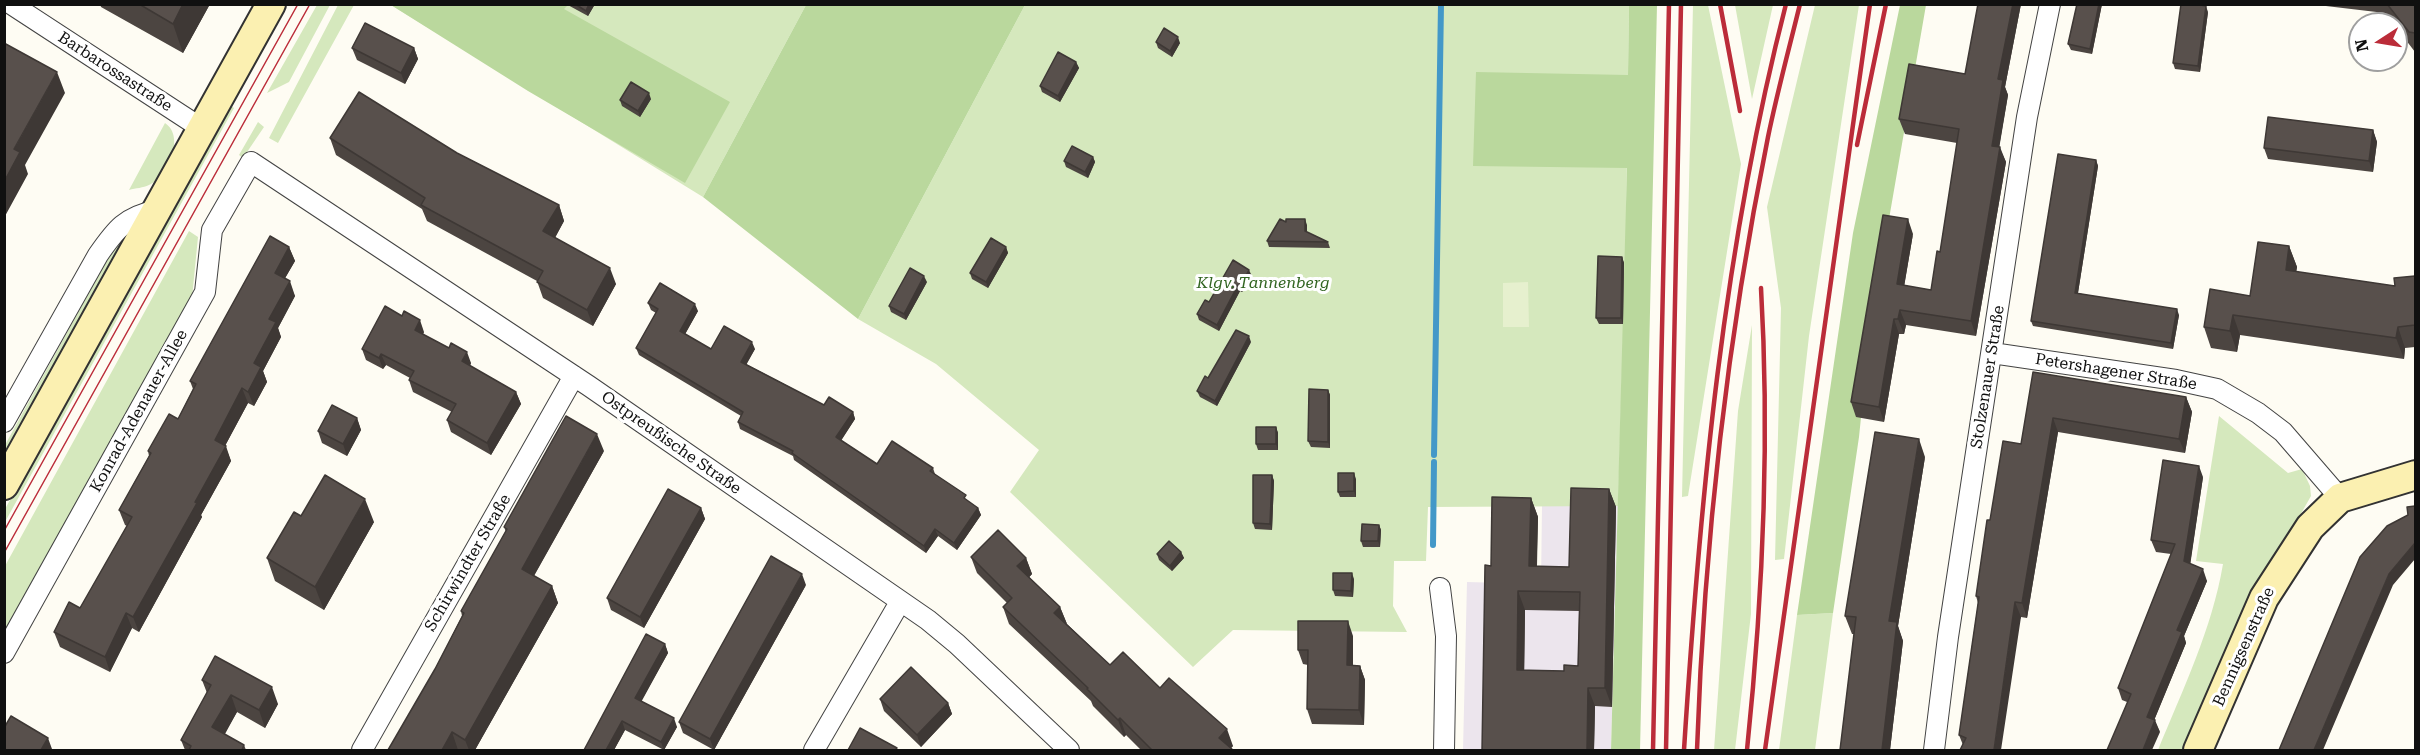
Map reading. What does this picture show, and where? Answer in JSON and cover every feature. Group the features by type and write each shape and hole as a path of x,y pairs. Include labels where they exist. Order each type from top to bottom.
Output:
{"main road":[{"path":"4,485 271,4"},
{"name":"Bennigsenstraße","path":"2198,750 2264,598 2310,527 2340,498 2415,475"}],"street":[{"name":"Barbarossastraße","path":"12,4 31,10 201,128"},
{"name":"Stolzenauer Straße","path":"1934,750 1947,637 2027,117 2050,4"},
{"name":"Ostpreußische Straße","path":"251,162 574,376 928,620 957,644 1069,750"},
{"name":"Konrad-Adenauer-Allee","path":"4,653 205,292 212,230 251,162"},
{"path":"4,422 98,255 116,229 136,215 157,210"},
{"name":"Petershagener Straße","path":"1992,353 2176,380 2217,389 2258,413 2283,432 2340,498"},
{"name":"Schirwindter Straße","path":"362,750 574,376"},
{"path":"1440,588 1446,636 1444,750"},
{"path":"814,750 900,602"}],"shaded area":[{"path":"1542,506 1618,506 1611,750 1463,750 1467,582 1541,584"}],"green space":[{"path":"317,5 330,5 289,82 267,93"},
{"path":"338,5 354,5 278,143 269,138"},
{"path":"391,5 806,5 703,197"},
{"path":"391,5 568,5 564,9 730,102 685,183 528,91"},
{"path":"806,5 1025,5 858,319 703,197"},
{"name":"Klgv. Tannenberg","path":"1025,5 1629,5 1626,236 1618,506 1428,507 1426,561 1394,561 1393,606 1407,632 1233,630 1193,667 1010,492 1039,450 936,364 858,319"},
{"path":"1629,5 1657,5 1640,750 1611,750 1627,168 1473,166 1476,72 1628,75"},
{"path":"1693,5 1708,5 1741,164 1688,496 1682,497"},
{"path":"1735,5 1773,5 1752,99"},
{"path":"1815,5 1859,5 1809,336 1784,559 1775,560 1781,308 1767,207"},
{"path":"1900,5 1926,5 1870,329 1859,437 1833,613 1797,615 1853,233"},
{"path":"230,105 234,108 5,522 5,509"},
{"path":"258,122 264,127 243,158 239,155"},
{"path":"165,123 171,129 174,137 174,147 168,166 156,181 144,187 129,190"},
{"path":"189,231 198,237 192,298 5,638 5,566"},
{"path":"125,236 127,237 5,459 5,445 106,262"},
{"path":"1528,282 1529,327 1503,327 1503,283"},
{"path":"1752,325 1751,614 1735,750 1714,750 1738,411"},
{"path":"2219,416 2288,473 2302,469 2310,486 2311,496 2242,617 2184,750 2158,750 2204,635 2223,564 2196,561"},
{"path":"1833,613 1815,750 1779,750 1797,615"}],"building":[{"path":"139,4 183,4 173,24"},
{"path":"575,4 589,4 586,11"},
{"path":"1978,4 2013,4 1998,79 2003,80 1992,146 2000,147 1971,321 1900,310 1898,319 1894,319 1879,407 1851,402 1883,215 1908,219 1897,284 1931,290 1937,251 1940,252 1959,129 1899,119 1909,64 1965,74"},
{"path":"2077,4 2099,4 2090,49 2068,44"},
{"path":"2181,4 2206,6 2198,66 2173,63"},
{"path":"2387,4 2415,4 2415,33 2408,31 2408,12 2393,12"},
{"path":"365,23 414,48 401,73 352,48"},
{"path":"1164,28 1178,37 1170,51 1156,42"},
{"path":"4,43 57,72 14,149 20,152 4,182"},
{"path":"1058,52 1076,62 1058,96 1040,86"},
{"path":"631,82 649,93 638,111 620,100"},
{"path":"359,92 457,153 559,205 543,231 610,268 587,310 537,282 543,271 421,205 425,198 330,138"},
{"path":"2268,117 2373,130 2369,161 2264,148"},
{"path":"1072,146 1093,157 1085,172 1064,161"},
{"path":"2058,154 2096,160 2075,293 2177,309 2171,343 2031,321"},
{"path":"1280,219 1286,222 1286,219 1305,219 1305,231 1328,242 1267,241"},
{"path":"270,236 289,247 275,273 290,281 269,319 276,322 254,363 261,367 248,392 242,388 215,440 226,446 195,502 197,503 133,617 126,613 105,657 54,632 69,602 80,608 132,517 119,510 151,453 148,451 169,414 178,419 196,384 190,381"},
{"path":"991,238 1006,247 986,282 970,273"},
{"path":"2258,242 2289,246 2286,270 2395,286 2394,278 2415,276 2415,325 2398,327 2396,338 2233,315 2230,331 2204,327 2210,289 2250,296"},
{"path":"1598,256 1622,257 1621,318 1596,318"},
{"path":"1233,260 1249,270 1240,286 1238,285 1217,325 1197,314 1205,300 1209,302"},
{"path":"910,268 924,276 904,314 889,306"},
{"path":"660,283 695,304 680,331 711,349 724,326 752,342 741,362 824,405 829,397 853,412 836,437 877,464 892,441 933,468 930,471 966,495 964,498 978,508 954,543 935,529 924,546 792,453 793,451 738,422 743,412 636,348 658,309 648,303"},
{"path":"385,306 402,316 404,311 420,320 415,330 449,348 451,343 467,352 462,361 516,392 487,443 447,420 456,404 409,380 414,371 381,354 379,358 362,349"},
{"path":"1236,330 1249,336 1215,401 1197,391 1205,376 1208,378"},
{"path":"2033,372 2186,397 2179,439 2053,418 2022,603 2015,602 1994,750 1960,750 1966,738 1959,735 1979,597 1976,596 1987,520 1990,520 2003,441 2021,444"},
{"path":"1309,389 1328,390 1328,442 1308,441"},
{"path":"332,405 357,418 343,444 318,431"},
{"path":"566,416 597,434 522,569 552,586 465,740 452,732 442,750 388,750 435,669 464,613 461,611 507,529 504,527"},
{"path":"1256,427 1276,427 1276,444 1256,444"},
{"path":"1875,432 1919,439 1889,621 1897,622 1882,750 1840,750 1856,617 1845,616"},
{"path":"2163,460 2199,466 2184,561 2203,569 2177,630 2182,632 2147,717 2155,720 2143,750 2107,750 2131,694 2118,688 2175,544 2151,540"},
{"path":"1338,473 1354,473 1354,491 1338,492"},
{"path":"325,475 365,499 315,587 267,558 294,512 301,516"},
{"path":"1253,475 1272,475 1270,524 1253,523"},
{"path":"1571,488 1609,489 1605,688 1588,688 1587,750 1482,750 1485,565 1491,566 1492,497 1531,498 1529,566 1569,567","holes":["1518,591 1580,592 1578,666 1564,665 1564,671 1517,670"]},
{"path":"668,489 701,508 640,617 607,598"},
{"path":"2415,506 2415,543 2389,574 2314,750 2279,750 2360,557 2387,526 2408,515 2407,507"},
{"path":"1362,524 1379,525 1378,541 1361,541"},
{"path":"998,530 1026,558 1017,566 1060,607 1054,613 1110,665 1123,652 1160,688 1169,678 1227,729 1219,738 1233,750 1152,750 1120,718 1118,720 1003,607 1012,598 971,557"},
{"path":"1169,541 1181,552 1170,566 1157,554"},
{"path":"771,556 802,574 710,739 679,722"},
{"path":"1333,573 1352,573 1351,591 1333,590"},
{"path":"1298,621 1348,621 1347,665 1360,666 1359,710 1307,709 1308,650 1298,650"},
{"path":"646,634 665,644 635,698 674,718 661,742 622,721 606,750 584,750"},
{"path":"215,656 272,687 259,710 231,695 212,727 244,745 242,750 189,750 191,746 181,740 211,685 202,680"},
{"path":"911,667 948,703 917,735 880,699"},
{"path":"11,716 48,738 41,750 4,750 4,728"},
{"path":"860,728 897,748 895,750 848,750"}],"waterway":[{"path":"1434,455 1441,4"},
{"path":"1433,545 1434,462"}],"tram line":[{"path":"4,531 298,4"},
{"path":"4,553 310,4"}],"railway":[{"path":"1653,750 1669,4"},
{"path":"1666,750 1681,4"},
{"path":"1720,4 1740,111"},
{"path":"1684,750 1698,562 1717,375 1746,189 1764,96 1786,4"},
{"path":"1697,750 1705,596 1729,366 1753,213 1779,87 1800,4"},
{"path":"1765,750 1870,4"},
{"path":"1857,145 1886,4"},
{"path":"1747,750 1761,577 1765,462 1761,288"}]}
